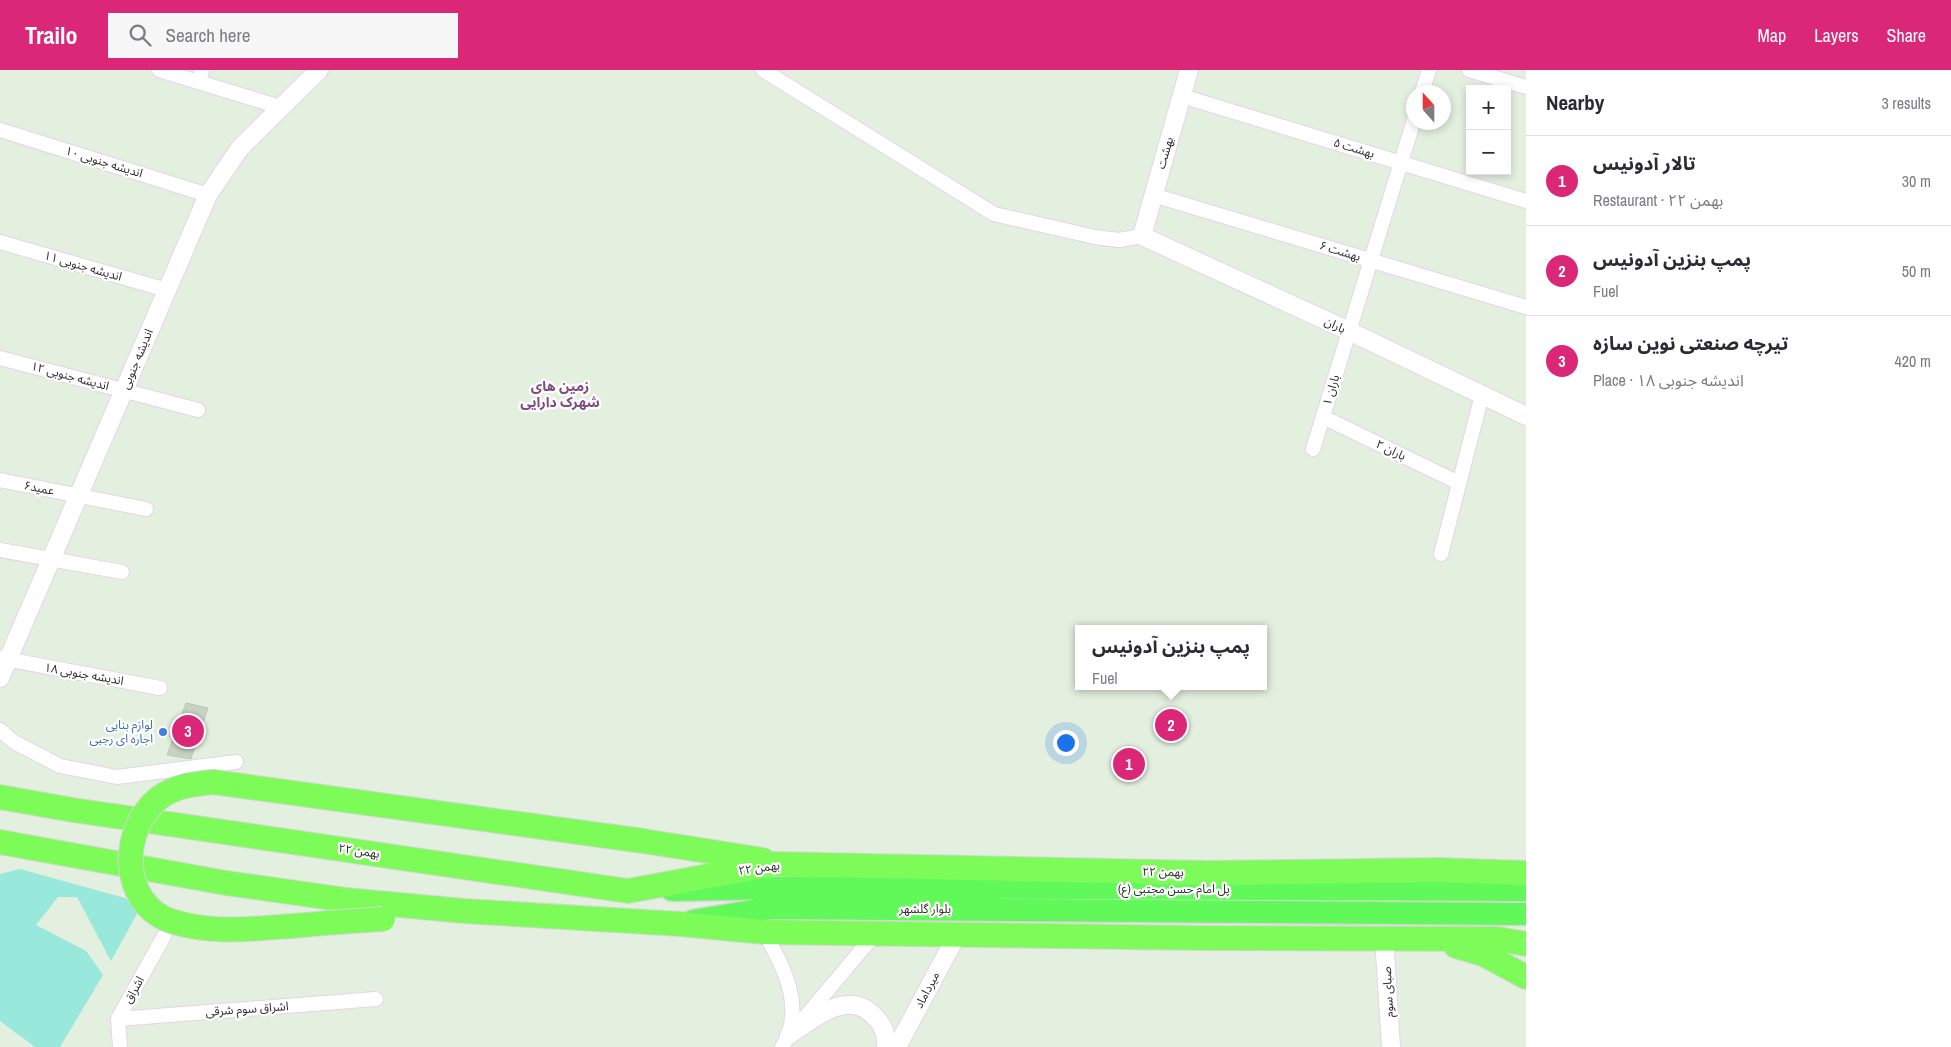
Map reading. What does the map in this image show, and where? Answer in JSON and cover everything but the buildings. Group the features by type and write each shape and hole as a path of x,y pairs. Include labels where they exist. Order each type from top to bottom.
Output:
{"highway":[{"path":"496,912 240,930 208,929 170,921 148,905 136,886 130,863 132,840 142,818 161,797 176,788 213,782 643,841 790,864"},
{"name":"۲۲ بهمن","path":"0,797 73,810 628,890 773,864 1206,873 1487,870 1526,873"},
{"path":"0,842 226,883 346,900 680,924 764,932 958,933 1200,938 1384,937 1498,939 1526,944"},
{"path":"1487,870 1511,881 1526,884"},
{"path":"1498,939 1526,928"},
{"path":"1428,938 1483,954 1526,977"}],"main road":[{"path":"1487,870 1526,867"},
{"name":"پل امام حسن مجتبی (ع)","path":"628,890 822,887 1526,890"},
{"name":"بلوار گلشهر","path":"680,924 771,908 1171,910"},
{"name":"پل امام حسن مجتبی (ع)","path":"1171,910 1526,914"}],"street":[{"path":"159,70 201,76 280,107"},
{"name":"اندیشه جنوبی","path":"0,678 4,659 78,496 208,194 240,148 320,70"},
{"path":"763,70 994,214 1095,237 1119,240 1142,236"},
{"name":"بهشت","path":"1142,236 1189,70"},
{"path":"1424,85 1429,70"},
{"path":"1469,70 1526,87"},
{"name":"بهشت ۵","path":"1182,96 1526,201"},
{"name":"اندیشه جنوبی ۱۰","path":"0,130 208,194"},
{"name":"باران ۱","path":"1313,450 1411,130"},
{"name":"بهشت ۶","path":"1153,195 1526,307"},
{"name":"باران","path":"1142,236 1349,331 1526,416"},
{"name":"اندیشه جنوبی ۱۱","path":"0,242 167,290"},
{"name":"اندیشه جنوبی ۱۲","path":"0,358 198,410"},
{"path":"1441,554 1482,395"},
{"name":"باران ۲","path":"1323,417 1459,483"},
{"name":"عمید۶","path":"0,480 146,509"},
{"path":"0,550 122,572"},
{"name":"اندیشه جنوبی ۱۸","path":"4,659 160,688"},
{"path":"0,730 14,742 60,766 117,777 236,762"},
{"path":"764,932 792,990 793,1015 786,1041"},
{"name":"میرداماد","path":"897,1047 958,933"},
{"path":"786,1041 875,934"},
{"name":"اشراق","path":"118,1020 164,936"},
{"name":"صبای سوم","path":"1384,937 1391,1047"},
{"name":"اشراق سوم شرقی","path":"118,1020 376,999"},
{"path":"786,1041 829,1009 847,1004 868,1009 880,1021 887,1039 886,1047"},
{"path":"118,1020 120,1047"}],"shaded area":[{"path":"20,869 143,903 111,961 77,897 58,897 36,925 86,951 103,975 60,1047 35,1047 0,1021 0,874"}],"place":[{"name":"پمپ بنزین آدونیس","path":"1171,725"},
{"name":"تیرچه صنعتی نوین سازه","path":"188,731"},
{"name":"لوازم بنایی اجاره ای رجبی","path":"163,732"},
{"name":"تالار آدونیس","path":"1129,764"}],"district":[{"name":"زمین های شهرک دارایی","path":"560,394"}]}
